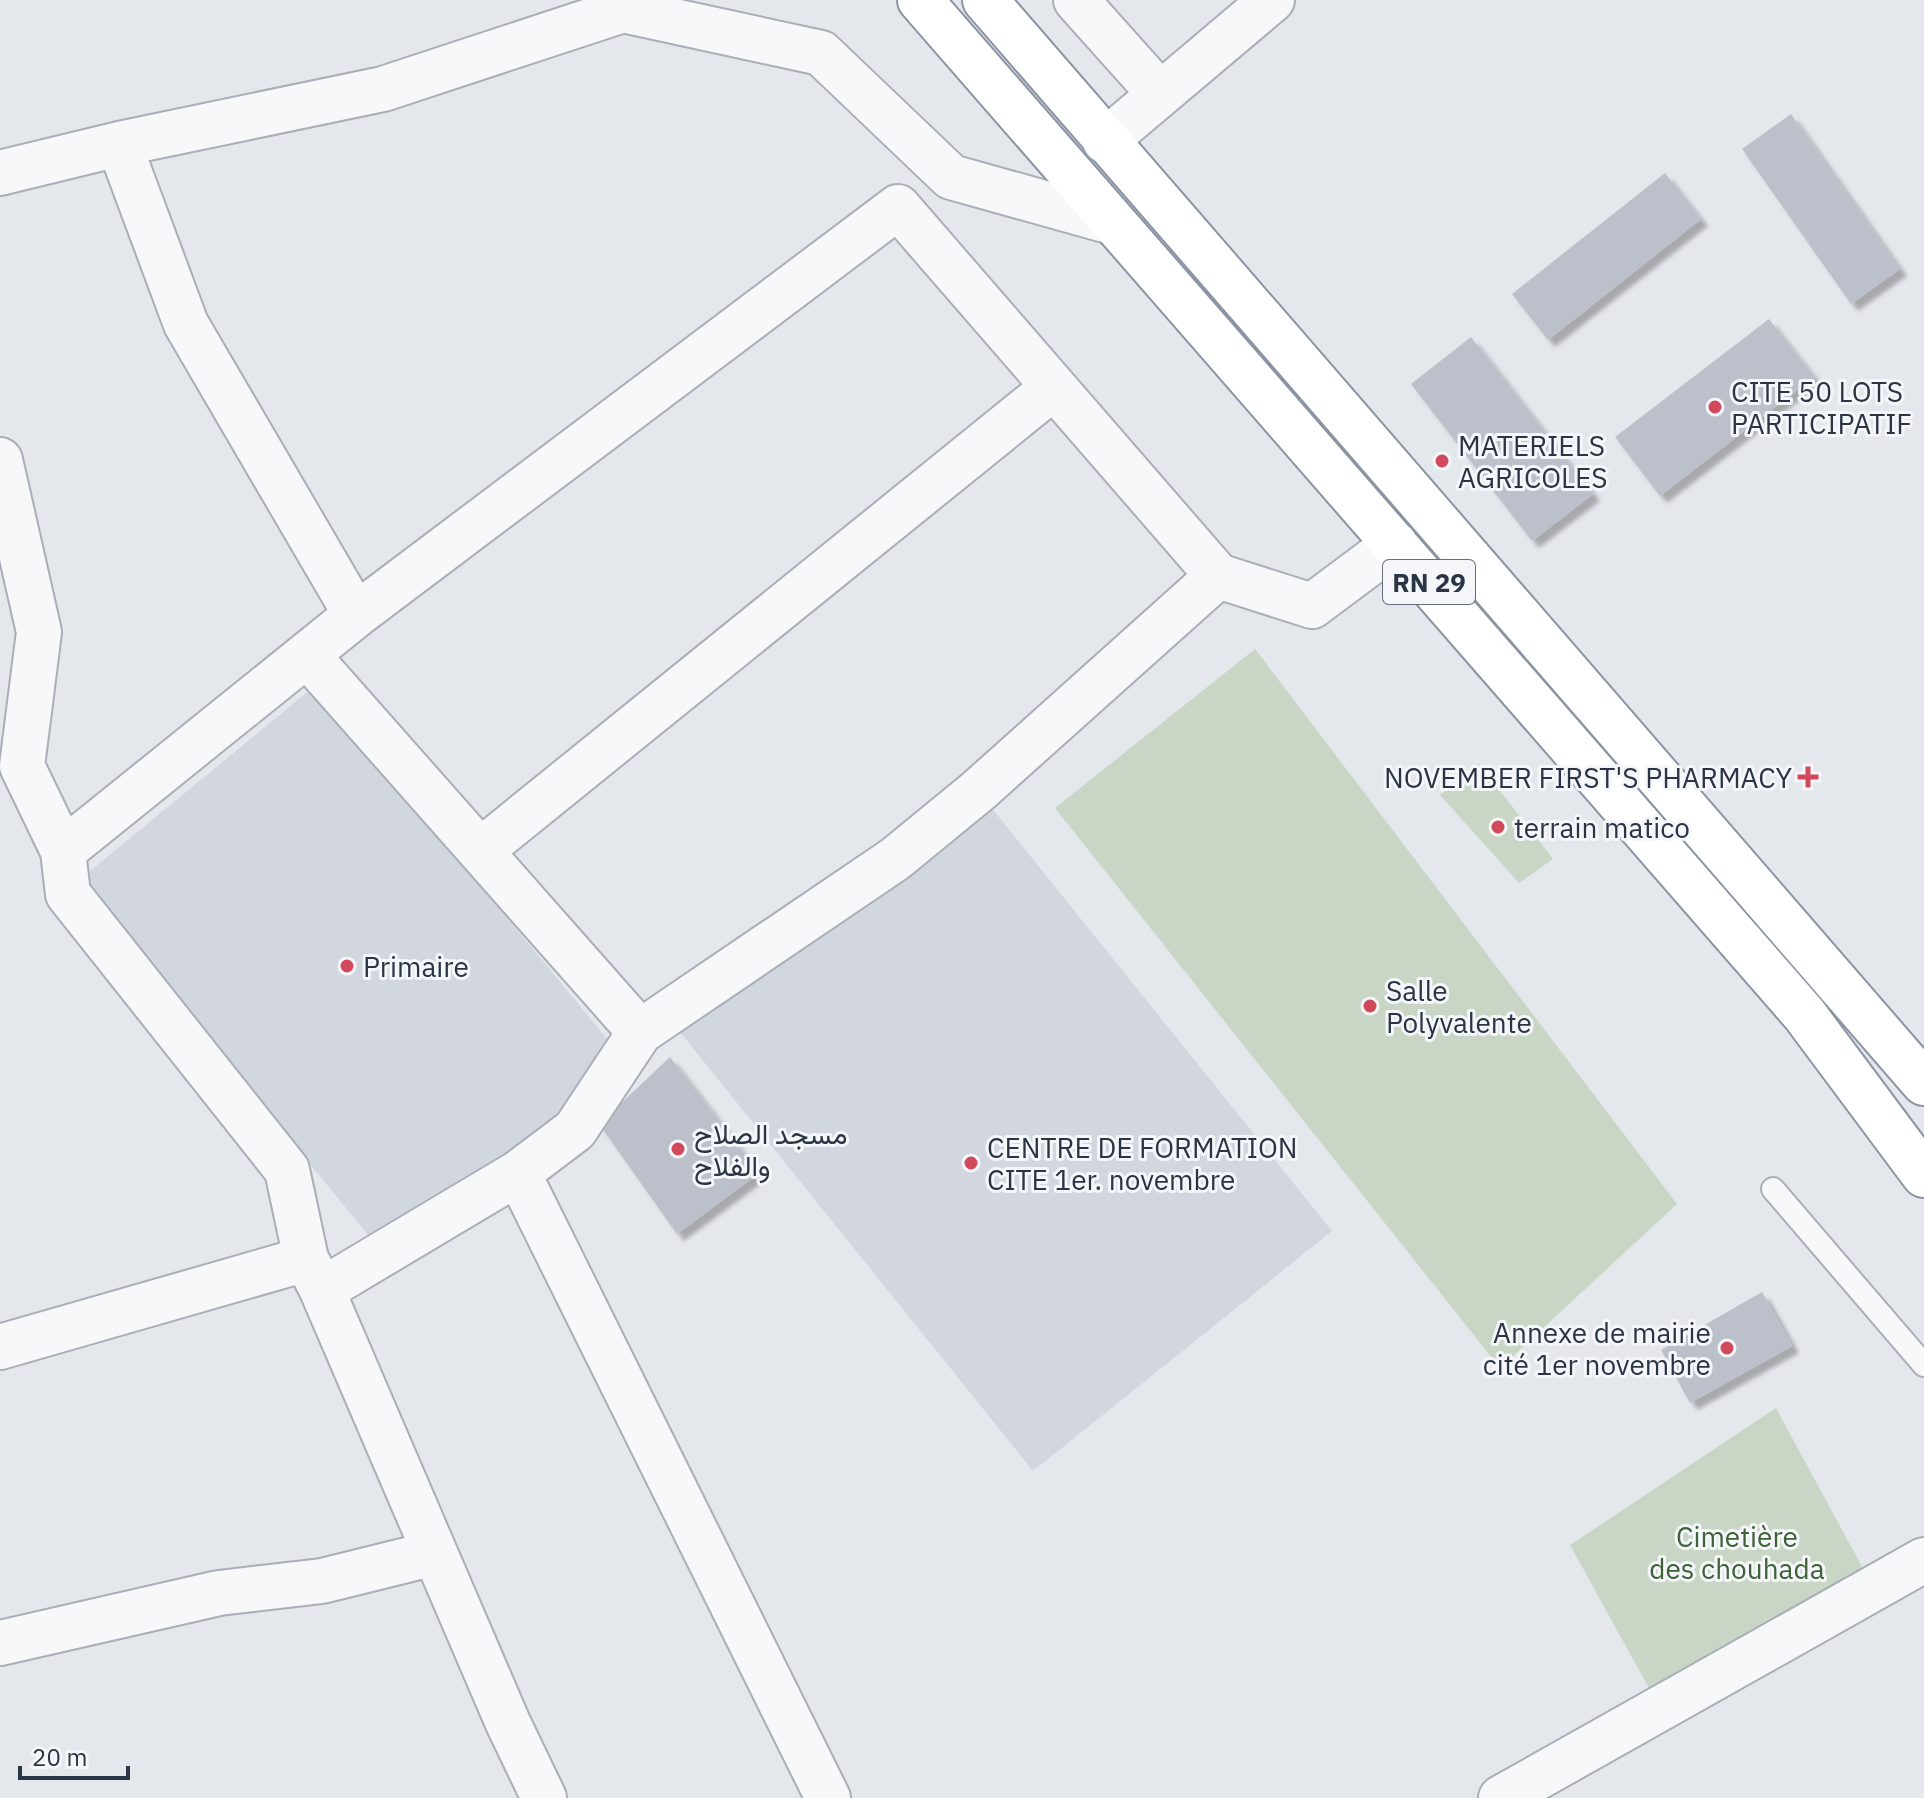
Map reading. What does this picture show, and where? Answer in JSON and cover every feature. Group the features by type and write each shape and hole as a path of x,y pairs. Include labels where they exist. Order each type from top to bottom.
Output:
{"highway":[{"name":"RN 29","path":"920,0 1804,1014 1924,1175"},
{"path":"985,0 1924,1083"}],"street":[{"path":"1076,0 1160,94"},
{"path":"1105,141 1272,0"},
{"path":"0,173 119,144 383,89 624,5 821,53 951,177 1112,222"},
{"path":"119,144 186,324 356,615"},
{"path":"63,851 356,615 898,207 1218,576 1312,606 1395,544"},
{"path":"480,851 1054,387"},
{"path":"0,460 39,632 22,766 63,851 68,894 287,1170 314,1275 508,1723 544,1798"},
{"path":"0,1347 314,1275 518,1173 575,1130 640,1032 895,859 978,791 1218,576"},
{"path":"307,655 640,1032"},
{"path":"518,1173 828,1798"},
{"path":"0,1643 219,1593 322,1581 435,1553"},
{"path":"1501,1798 1924,1560"}],"lane":[{"path":"1773,1189 1924,1365"}],"shaded area":[{"name":"Primaire","path":"316,685 616,1050 568,1120 369,1236 78,881"},
{"name":"CENTRE DE FORMATION CITE 1er. novembre","path":"978,791 1332,1231 1033,1471 680,1032"}],"green space":[{"name":"Salle Polyvalente","path":"1255,649 1677,1204 1500,1368 1055,808"},
{"name":"terrain matico","path":"1479,764 1553,859 1519,883 1440,795"},
{"name":"Cimetière des chouhada","path":"1776,1408 1874,1589 1660,1708 1570,1545"}],"building":[{"path":"1791,114 1900,269 1851,304 1742,149"},
{"path":"1665,173 1701,219 1548,340 1512,294"},
{"name":"CITE 50 LOTS PARTICIPATIF","path":"1769,319 1814,377 1660,496 1615,437"},
{"path":"1471,337 1593,494 1532,541 1411,384"},
{"name":"مسجد الصلاح والفلاح","path":"670,1057 759,1173 677,1234 599,1124"},
{"name":"Annexe de mairie cité 1er novembre","path":"1762,1292 1792,1346 1690,1403 1661,1350"}],"place":[{"name":"CITE 50 LOTS PARTICIPATIF","path":"1715,407"},
{"name":"MATERIELS AGRICOLES","path":"1442,461"},
{"name":"NOVEMBER FIRST'S PHARMACY","path":"1808,777"},
{"name":"terrain matico","path":"1498,827"},
{"name":"Primaire","path":"347,966"},
{"name":"Salle Polyvalente","path":"1370,1006"},
{"name":"مسجد الصلاح والفلاح","path":"678,1149"},
{"name":"CENTRE DE FORMATION CITE 1er. novembre","path":"971,1163"},
{"name":"Annexe de mairie cité 1er novembre","path":"1727,1348"}]}
